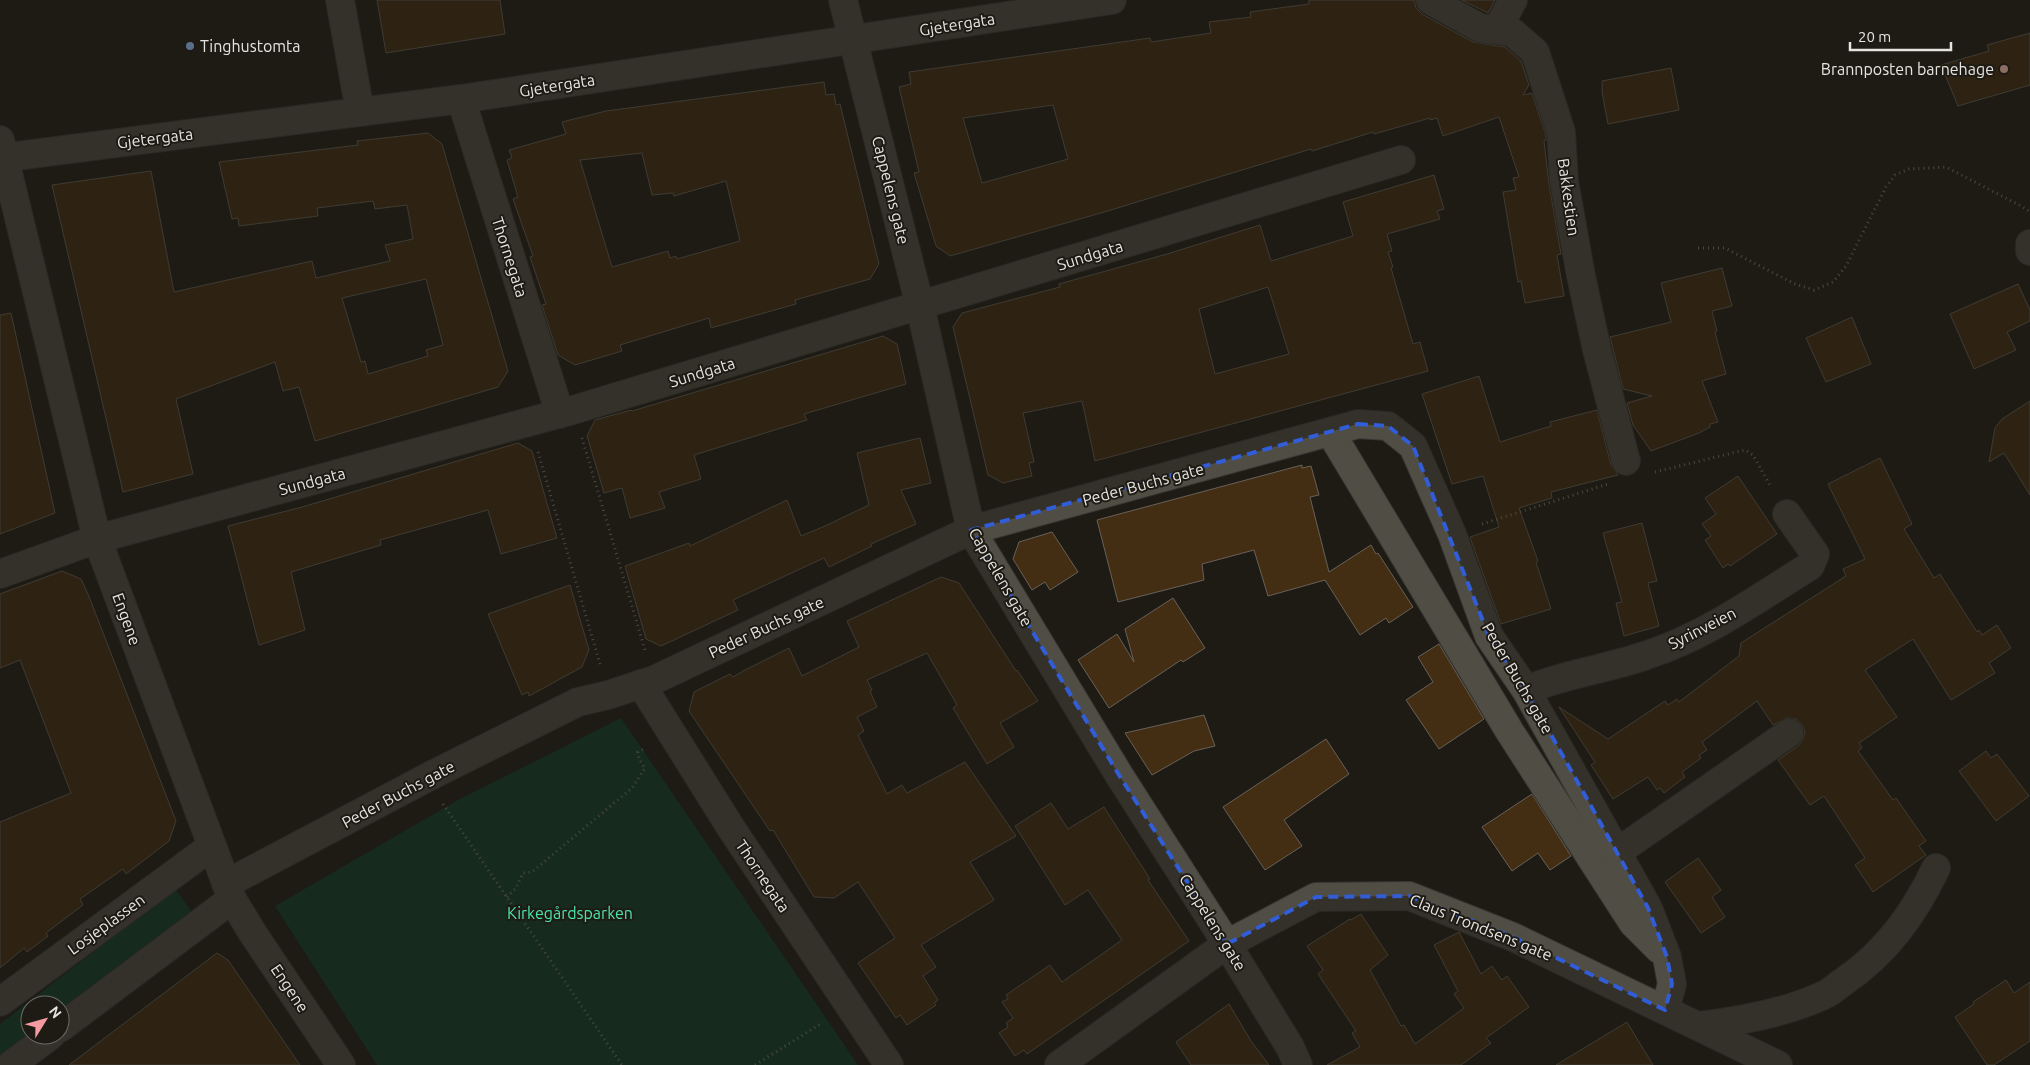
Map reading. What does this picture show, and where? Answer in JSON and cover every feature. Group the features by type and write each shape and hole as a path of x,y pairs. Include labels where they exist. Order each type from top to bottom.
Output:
{"street":[{"path":"340,0 360,112"},
{"name":"Cappelens gate","path":"844,0 920,306 971,530 1119,775 1290,1047 1298,1065"},
{"name":"Gjetergata","path":"1,152 460,100 1112,0"},
{"name":"Bakkestien","path":"1430,0 1480,28 1512,32 1535,52 1561,132 1564,181 1582,276 1597,350 1627,470"},
{"path":"1497,30 1512,0"},
{"name":"Thornegata","path":"460,100 567,412"},
{"name":"Engene","path":"1,152 97,539 229,892 252,932 341,1065"},
{"name":"Sundgata","path":"0,574 97,539 567,412 1401,160"},
{"path":"2030,244 2030,251"},
{"name":"Peder Buchs gate","path":"229,892 430,776 578,702 608,695 647,682 971,530 1331,433 1358,424 1388,426 1412,446 1452,534 1489,636 1526,690 1648,908 1667,957 1672,984 1665,1010"},
{"name":"Peder Buchs gate","path":"1331,433 1510,732 1632,923 1667,957"},
{"name":"Syrinveien","path":"1526,690 1543,683 1647,655 1700,633 1810,566 1815,554 1787,514"},
{"name":"Thornegata","path":"647,682 671,734 731,828 890,1065"},
{"path":"1616,853 1789,733"},
{"name":"Losjeplassen","path":"0,1002 212,846"},
{"path":"1698,1026 1734,1022 1763,1015 1825,995 1873,959 1894,938 1924,895 1936,868"},
{"path":"70,1020 229,892"},
{"name":"Claus Trondsens gate","path":"1059,1065 1227,944 1316,897 1409,896 1513,937 1778,1065"},
{"path":"11,1065 37,1045"}],"path":[{"path":"1698,248 1725,248 1795,284 1814,290 1833,282 1846,266 1886,187 1895,175 1909,169 1946,167 2030,212"},
{"path":"567,412 647,682"},
{"path":"530,422 608,695"},
{"path":"1452,534 1627,470 1745,450 1753,455 1787,514"},
{"path":"507,897 516,888 523,873 532,872 632,788 645,768 638,759 638,752 671,734"},
{"path":"430,776 441,801 622,1065"},
{"path":"755,1065 850,1005"}],"highlighted area":[{"path":"1358,424 1388,426 1413,446 1489,636 1526,690 1648,908 1667,957 1672,984 1665,1010 1513,937 1409,896 1316,897 1227,944 1119,775 971,530"}],"green space":[{"name":"Kirkegårdsparken","path":"621,718 858,1065 377,1065 275,906 458,800"},
{"path":"175,889 192,912 70,1004 70,995 38,995"},
{"path":"20,1009 20,1042 0,1057 0,1024"}],"building":[{"path":"377,0 500,0 505,34 386,53"},
{"path":"1309,0 1414,0 1416,8 1422,14 1473,42 1505,47 1521,61 1529,85 1523,95 1532,93 1546,135 1546,140 1544,141 1561,254 1557,255 1564,296 1525,303 1521,281 1518,282 1503,192 1516,190 1513,178 1519,177 1499,117 1443,136 1437,118 1430,120 1430,118 1374,134 1373,132 1312,151 1311,149 1101,213 950,256 936,246 914,173 919,172 899,87 911,84 909,72 1150,38 1151,42 1211,33 1209,22 1251,17 1250,12 1309,4","holes":["1053,105 1068,159 982,183 963,118"]},
{"path":"1462,0 1495,0 1488,13"},
{"path":"2030,33 2030,85 1958,106 1941,65 1989,51 1987,45"},
{"path":"1671,68 1679,110 1608,124 1602,92 1602,81"},
{"path":"824,82 826,95 834,94 836,105 840,104 879,264 870,279 795,300 796,304 711,328 709,318 620,345 622,351 575,365 558,355 542,305 546,304 530,257 533,256 513,199 518,197 507,160 512,158 509,150 566,134 562,122 606,111","holes":["642,153 652,195 673,193 674,196 726,181 740,241 677,259 676,256 670,258 668,251 612,267 580,160"]},
{"path":"428,133 442,144 508,371 498,387 315,441 299,387 283,391 275,362 176,399 193,474 123,492 52,185 151,171 174,292 312,261 316,278 390,261 385,245 413,239 407,205 375,209 373,201 317,208 318,216 239,226 238,218 232,219 219,162 358,145 357,141","holes":["426,279 443,345 426,350 428,356 368,374 365,361 361,362 342,298"]},
{"path":"1434,175 1444,209 1437,211 1440,219 1387,234 1392,251 1388,252 1393,267 1391,268 1413,344 1420,342 1428,371 1095,461 1082,401 1023,413 1034,462 1029,463 1032,476 1003,483 988,475 953,327 962,313 1060,287 1059,284 1167,254 1260,225 1271,261 1353,236 1343,202","holes":["1268,287 1289,354 1215,374 1199,309"]},
{"path":"1722,268 1732,306 1712,311 1717,331 1715,332 1726,374 1702,381 1718,422 1710,424 1710,427 1699,433 1651,451 1633,425 1627,403 1652,396 1623,389 1610,337 1671,322 1661,283"},
{"path":"2018,284 2030,310 2030,321 2007,332 2016,350 1974,369 1950,314"},
{"path":"11,313 55,513 0,534 0,315"},
{"path":"1852,317 1871,364 1826,382 1806,338"},
{"path":"883,336 897,344 906,384 804,414 807,420 694,455 701,479 659,492 665,508 630,518 622,488 604,493 587,436 595,420 632,411"},
{"path":"1479,376 1500,442 1551,426 1550,422 1597,410 1611,465 1618,475 1551,492 1552,498 1519,508 1538,561 1536,562 1551,609 1501,624 1470,537 1499,527 1483,476 1452,484 1422,394"},
{"path":"2030,401 2030,495 2004,453 1989,462 1995,428 2002,419"},
{"path":"920,438 931,483 901,490 916,524 871,544 872,546 829,567 824,558 733,600 738,610 661,646 646,639 625,566 689,543 690,546 787,500 801,536 825,526 869,505 857,453"},
{"path":"518,443 532,451 557,538 501,554 488,510 380,540 381,545 291,572 305,630 259,645 228,526 302,507"},
{"path":"1880,458 1912,524 1904,529 1934,578 1940,574 1977,632 1979,630 1982,635 1997,625 2011,648 1989,663 1995,673 1951,700 1913,639 1865,670 1897,717 1859,743 1862,748 1858,751 1893,800 1896,798 1926,841 1919,846 1926,855 1873,892 1855,865 1865,858 1824,796 1810,805 1778,760 1798,746 1803,739 1805,732 1802,725 1796,719 1787,718 1773,725 1757,701 1702,742 1707,750 1699,755 1701,758 1682,772 1685,777 1664,793 1660,788 1657,790 1648,777 1613,799 1591,765 1595,762 1559,707 1608,739 1665,701 1668,705 1677,699 1679,702 1739,656 1741,643 1846,576 1843,569 1865,559 1828,484"},
{"path":"1302,465 1302,468 1311,466 1319,495 1310,497 1329,572 1371,545 1413,607 1389,623 1386,618 1360,635 1325,580 1268,596 1254,550 1202,564 1204,580 1118,602 1097,520"},
{"path":"1738,476 1777,534 1730,566 1728,564 1723,568 1705,540 1711,536 1702,524 1716,514 1705,498"},
{"path":"1642,523 1657,581 1648,583 1659,626 1624,636 1616,603 1622,602 1603,533"},
{"path":"1052,532 1078,572 1050,590 1045,582 1032,590 1013,559 1019,542"},
{"path":"62,571 81,579 88,594 176,821 169,841 126,874 123,869 80,899 83,905 46,933 48,936 27,952 24,948 0,968 0,822 71,793 20,660 0,668 0,594"},
{"path":"941,577 959,583 1016,671 1038,701 1000,723 1014,747 987,764 953,708 957,705 927,653 867,680 877,707 857,717 864,731 858,735 887,794 902,785 907,793 965,762 1016,836 970,862 994,900 921,945 936,967 923,976 938,1000 934,1003 936,1005 907,1025 900,1015 896,1018 858,963 895,938 858,882 834,898 814,897 773,830 770,831 689,711 694,692 730,674 733,677 789,648 802,676 859,647 847,621"},
{"path":"570,585 589,650 582,667 529,696 528,692 522,695 488,614"},
{"path":"1173,598 1205,648 1183,662 1181,660 1109,708 1078,660 1117,634 1134,662 1125,629"},
{"path":"1439,644 1484,719 1439,749 1406,700 1433,682 1418,657"},
{"path":"1204,715 1215,746 1194,751 1152,775 1125,733"},
{"path":"1326,739 1349,774 1284,820 1302,846 1265,870 1223,807"},
{"path":"1986,751 1991,758 1997,754 2029,796 1996,821 1959,771"},
{"path":"1532,794 1571,856 1550,870 1538,853 1512,871 1482,827"},
{"path":"1051,803 1068,829 1104,807 1150,879 1148,880 1189,941 1027,1054 1024,1050 1015,1056 999,1033 1008,1027 1006,1023 1013,1018 1002,1002 1008,999 1006,995 1050,965 1062,982 1122,940 1088,890 1065,905 1015,826"},
{"path":"1698,858 1721,890 1712,897 1725,917 1701,933 1665,882"},
{"path":"1361,914 1388,955 1370,970 1401,1026 1404,1025 1415,1044 1464,1008 1454,994 1458,991 1434,945 1459,932 1481,974 1492,966 1502,980 1507,976 1529,1007 1486,1038 1491,1043 1461,1065 1327,1065 1360,1047 1352,1033 1356,1031 1318,974 1323,970 1307,946"},
{"path":"217,953 228,960 300,1065 69,1065"},
{"path":"2006,980 2014,993 2030,982 2030,1041 1994,1065 1987,1065 1955,1017 1974,1004 1973,1002"},
{"path":"1229,1004 1251,1041 1269,1065 1191,1065 1176,1042"},
{"path":"1627,1022 1653,1065 1556,1065"}],"place":[{"name":"Tinghustomta","path":"190,46"},
{"name":"Brannposten barnehage","path":"2004,69"}]}
